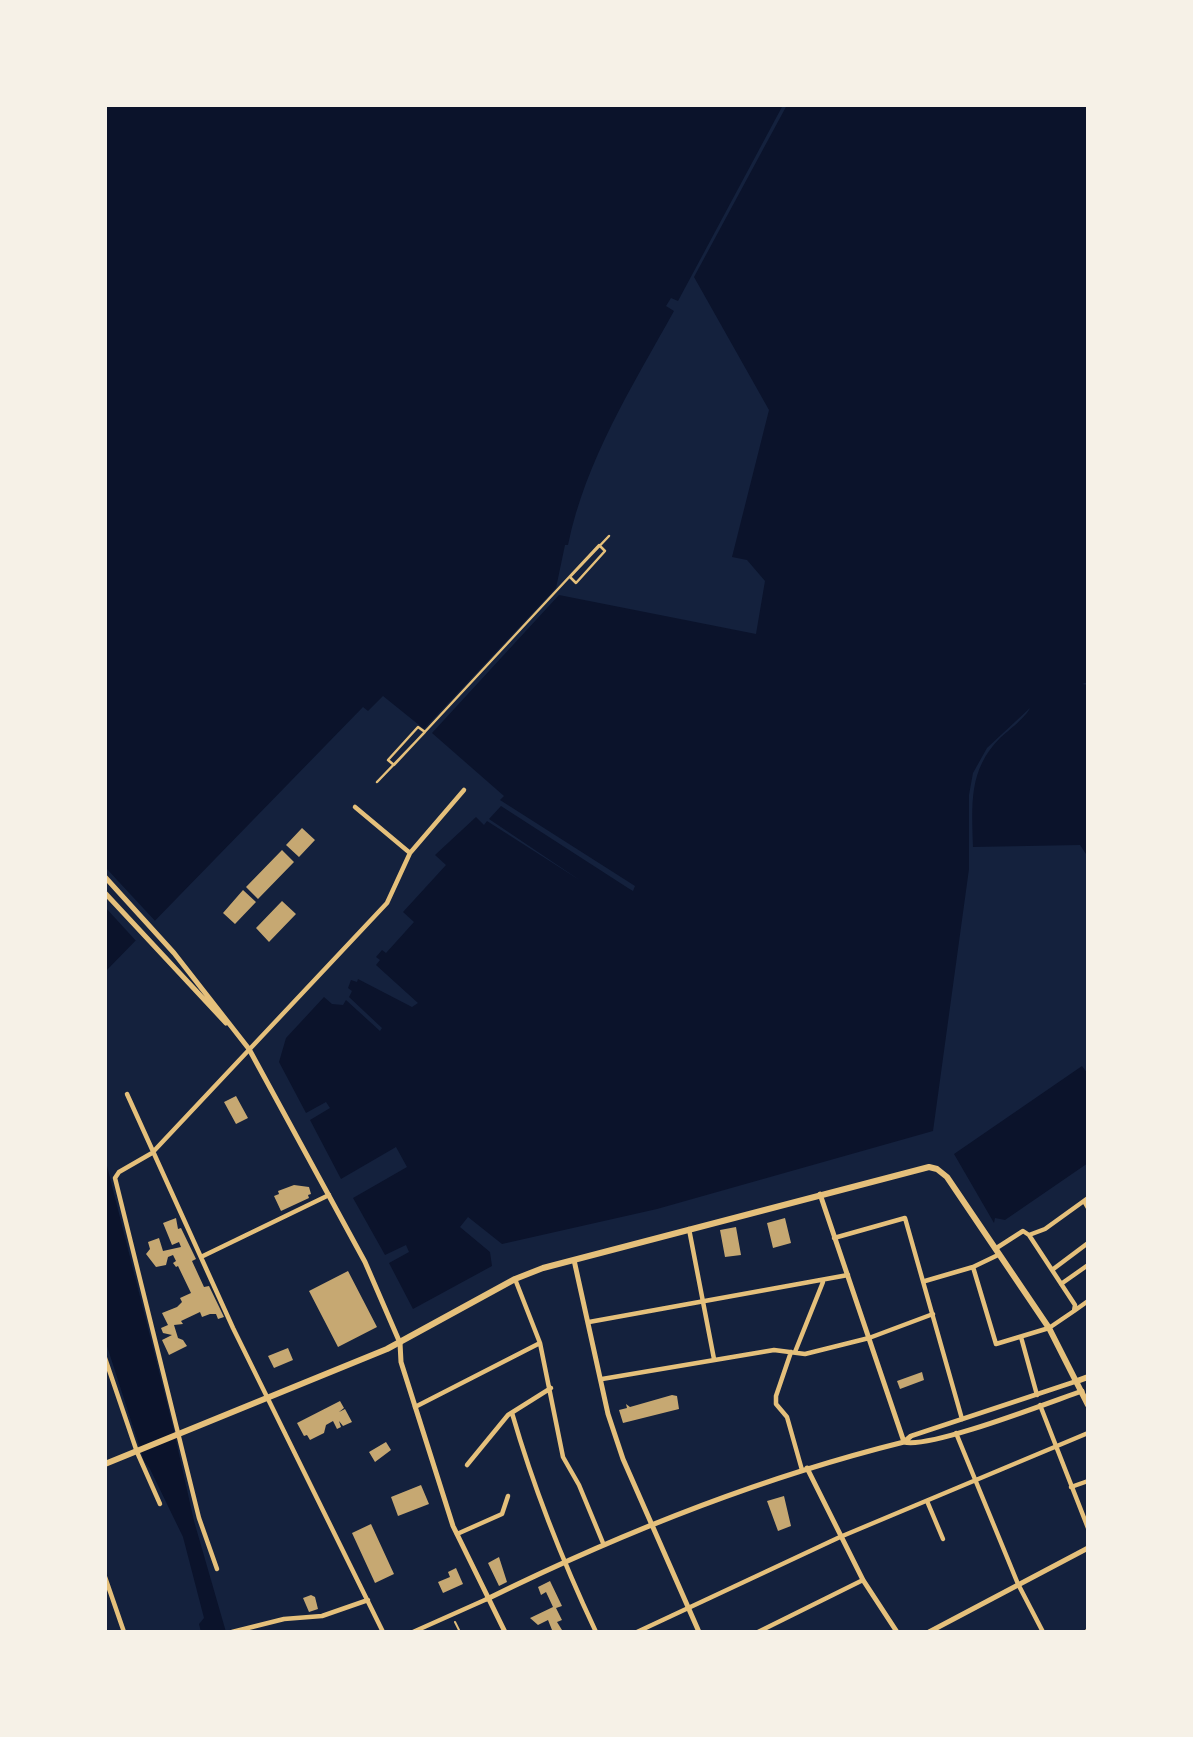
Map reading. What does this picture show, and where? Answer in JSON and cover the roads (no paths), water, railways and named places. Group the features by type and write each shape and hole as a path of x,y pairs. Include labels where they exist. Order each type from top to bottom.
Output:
{"main road":[{"path":"105,1464 269,1400 400,1343 515,1279 689,1228 929,1167 937,1169 947,1177 1049,1328 1077,1381 1085,1390 1088,1405"},
{"path":"1077,1381 1088,1377"}],"street":[{"path":"377,782 425,732 418,727 388,760 394,765 599,545 606,551 576,583 570,577 593,552 601,544 609,536"},
{"path":"217,1569 199,1518 115,1178 119,1172 152,1153 387,903 410,853 464,790"},
{"path":"355,807 410,853"},
{"path":"105,877 174,953 249,1049 329,1195 383,1298 400,1343 401,1362 457,1534 505,1632"},
{"path":"105,893 249,1049"},
{"path":"127,1094 152,1153 203,1256 233,1328 383,1632"},
{"path":"203,1256 329,1195"},
{"path":"820,1195 904,1442"},
{"path":"1029,1235 1045,1229 1086,1200 1088,1208"},
{"path":"834,1238 905,1218 962,1419"},
{"path":"689,1228 714,1359"},
{"path":"925,1281 973,1267 1023,1231 1029,1235 1061,1284 1075,1306 1074,1311"},
{"path":"1052,1270 1088,1244"},
{"path":"574,1260 608,1414 623,1459 699,1632"},
{"path":"1061,1284 1088,1265"},
{"path":"973,1267 996,1344 1049,1328 1088,1301"},
{"path":"589,1322 848,1275"},
{"path":"515,1279 540,1343 563,1457 579,1486 603,1543"},
{"path":"824,1281 793,1352 776,1396 776,1404 787,1417 804,1469 840,1537 863,1580 897,1632"},
{"path":"602,1379 774,1350 805,1353 869,1338 933,1314"},
{"path":"1021,1337 1037,1395"},
{"path":"415,1407 540,1343"},
{"path":"105,1358 137,1452 160,1504"},
{"path":"414,1632 603,1543 650,1524 804,1469 904,1442 962,1419 1077,1381"},
{"path":"467,1465 512,1413 551,1388"},
{"path":"904,1442 913,1444 955,1433 1085,1390"},
{"path":"1040,1405 1088,1528"},
{"path":"512,1413 533,1487 563,1562 596,1632"},
{"path":"955,1433 1018,1584 1043,1632"},
{"path":"637,1632 840,1537 1088,1433"},
{"path":"1071,1488 1088,1481"},
{"path":"457,1534 502,1514 508,1496"},
{"path":"927,1501 943,1539"},
{"path":"929,1632 1088,1548"},
{"path":"105,1577 124,1632"},
{"path":"758,1632 863,1580"},
{"path":"232,1632 284,1619 322,1616 368,1600"}],"water":[{"path":"105,105 783,105 678,301 671,298 666,306 674,311 612,424 586,483 568,545 565,545 556,588 424,729 383,696 368,711 363,707 105,972"},
{"path":"787,105 1088,105 1088,682 1082,684 1088,685 1088,857 1080,845 973,847 972,817 977,775 990,750 1030,708 987,748 973,773 969,795 969,869 933,1131 657,1209 502,1244 468,1217 460,1227 490,1252 492,1266 413,1309 389,1263 409,1252 406,1245 385,1255 353,1198 407,1167 396,1147 341,1179 310,1120 330,1108 326,1102 306,1113 279,1062 286,1038 324,997 332,1004 343,1005 346,1000 380,1031 382,1028 349,997 352,991 348,988 351,980 357,982 358,979 412,1007 418,1003 376,965 380,960 376,957 382,950 386,953 414,922 403,912 446,865 435,855 476,817 484,825 487,821 581,881 489,819 501,806 633,891 635,886 500,800 504,796 432,733 559,595 756,634 765,581 747,560 732,557 769,410 694,277"},
{"path":"1082,1066 1088,1074 1088,1163 1005,1220 995,1218 994,1223 954,1154"},
{"path":"105,1158 194,1521 226,1632 201,1632 199,1624 204,1618 183,1537 144,1461 105,1340"}]}
